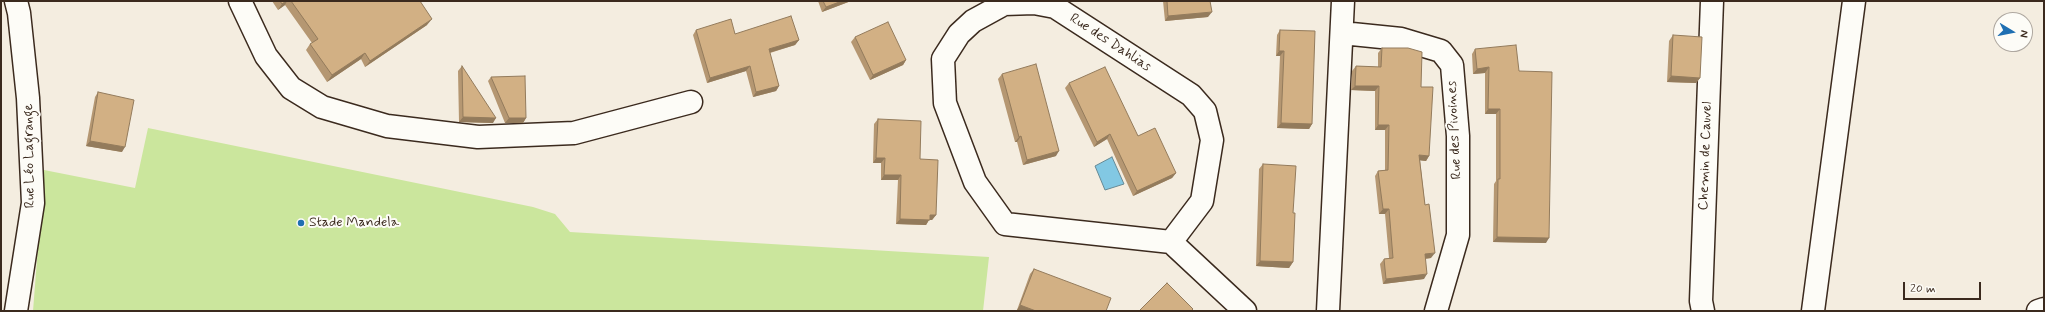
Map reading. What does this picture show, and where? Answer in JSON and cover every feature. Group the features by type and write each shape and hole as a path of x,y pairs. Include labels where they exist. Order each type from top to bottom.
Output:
{"street":[{"name":"Rue Léo Lagrange","path":"16,1 19,13 28,98 33,203 16,311"},
{"path":"240,1 266,56 291,88 322,108 387,126 478,137 574,133 691,102"},
{"path":"1328,311 1343,1"},
{"name":"Chemin de Cauvel","path":"1704,311 1701,301 1712,1"},
{"path":"1813,311 1854,1"},
{"name":"Rue des Dahlias","path":"1034,3 1055,8 1191,95 1205,111 1212,140 1202,201 1172,242 1005,224 975,182 945,103 943,58 959,34 973,21 1004,4 1034,3"},
{"name":"Rue des Pivoines","path":"1342,33 1401,39 1441,51 1452,65 1458,136 1458,235 1436,311"},
{"path":"1172,242 1245,311"},
{"path":"2038,311 2044,309"}],"green space":[{"name":"Stade Mandela","path":"148,128 533,207 555,214 570,232 989,257 983,311 33,311 44,170 135,188"}],"water":[{"path":"1112,157 1124,184 1105,190 1095,166"}],"building":[{"path":"291,1 420,1 432,19 370,61 365,53 332,75 310,44 318,39"},
{"path":"823,1 842,1 826,7"},
{"path":"1167,1 1210,1 1212,12 1168,16"},
{"path":"791,16 799,40 769,49 779,86 756,92 750,66 710,78 696,30 731,19 735,34"},
{"path":"888,22 906,60 873,75 855,37"},
{"path":"1280,30 1315,31 1312,124 1281,123 1284,51 1279,51"},
{"path":"1673,35 1702,37 1700,78 1671,76"},
{"path":"1516,45 1519,71 1552,72 1549,238 1497,237 1498,179 1500,179 1500,109 1488,109 1489,67 1477,69 1475,49"},
{"path":"1382,48 1408,48 1422,52 1421,87 1433,87 1429,156 1419,155 1425,205 1429,204 1435,253 1425,254 1427,274 1386,279 1384,259 1393,258 1389,209 1383,209 1378,171 1388,170 1389,125 1378,125 1379,86 1355,86 1356,66 1381,67"},
{"path":"1036,64 1059,151 1027,160 1021,136 1019,137 1002,74"},
{"path":"462,66 496,118 463,117"},
{"path":"1105,67 1138,136 1155,128 1176,173 1137,191 1110,134 1097,142 1069,83"},
{"path":"525,76 526,118 509,118 491,77"},
{"path":"98,92 134,100 125,147 90,141"},
{"path":"878,119 921,121 920,159 938,160 936,215 930,215 930,220 900,219 901,175 884,175 885,158 876,158"},
{"path":"1263,164 1296,166 1293,213 1295,213 1293,262 1260,261"},
{"path":"1034,269 1111,298 1106,311 1036,311 1020,305"},
{"path":"1167,283 1193,309 1191,311 1139,311"}],"place":[{"name":"Stade Mandela","path":"301,223"}]}
